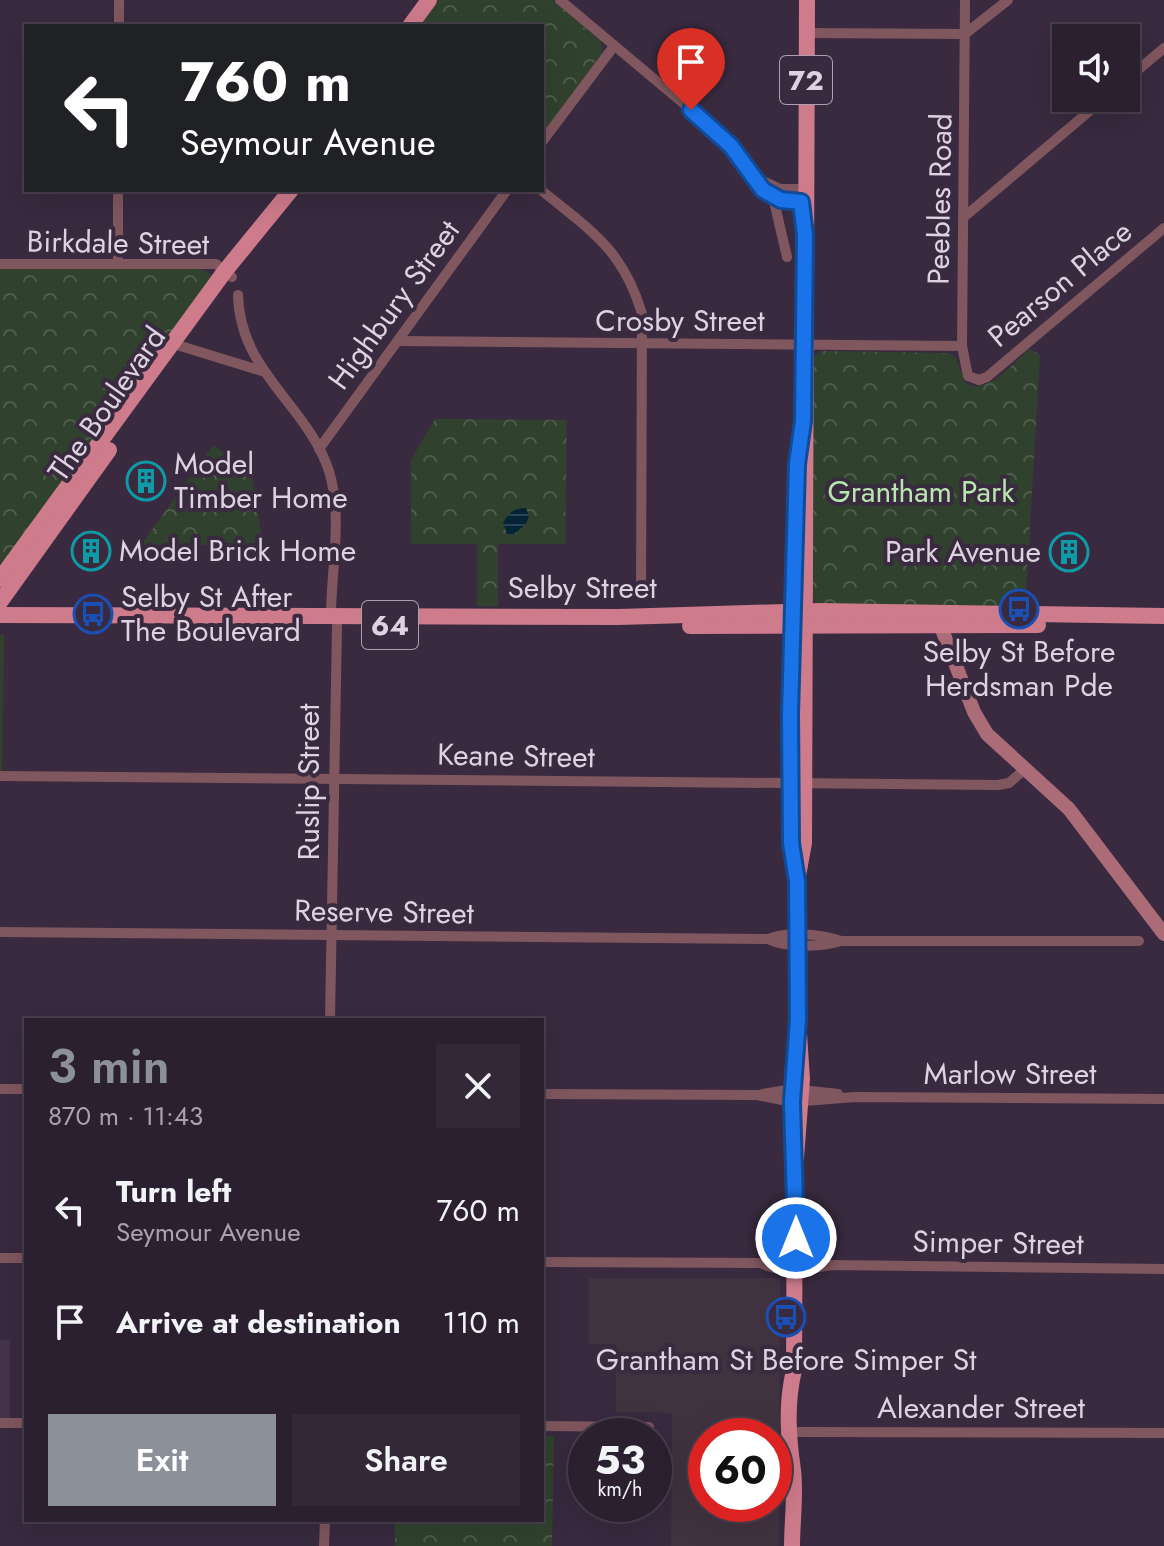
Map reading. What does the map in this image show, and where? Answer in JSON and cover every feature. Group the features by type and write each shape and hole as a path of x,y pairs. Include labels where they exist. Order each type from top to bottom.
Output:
{"main road":[{"path":"411,24 429,0"},
{"name":"72","path":"793,1469 798,1456 799,1393 794,1370 798,940 797,881 791,843 797,783 798,620 806,464 803,421 807,0"},
{"name":"The Boulevard","path":"0,602 290,192"},
{"name":"The Boulevard","path":"0,579 180,346"},
{"name":"Selby Street","path":"0,615 334,625"},
{"name":"Selby Street","path":"0,626 1164,616"},
{"path":"941,620 980,724 993,741 1069,809 1164,934"},
{"name":"Selby Street","path":"941,620 1164,625"},
{"name":"72","path":"792,1546 793,1469 788,1440 788,1394 794,1370"}],"street":[{"path":"119,0 119,24"},
{"path":"560,0 708,124 757,178 773,197 787,257"},
{"name":"Peebles Road","path":"965,0 962,346 964,370 968,376 979,380 987,377"},
{"path":"806,33 965,34 1008,0"},
{"path":"544,139 614,46"},
{"path":"1140,68 1164,48"},
{"path":"964,217 1088,112"},
{"path":"757,178 805,196"},
{"path":"118,192 118,264"},
{"name":"Highbury Street","path":"319,449 506,192"},
{"path":"543,192 616,255 633,284 642,314 641,595"},
{"path":"773,197 805,196"},
{"name":"Pearson Place","path":"987,377 1164,228"},
{"name":"Birkdale Street","path":"0,264 216,264 229,274"},
{"name":"Ruslip Street","path":"238,295 241,325 262,371 319,449 329,471 334,498 330,1018"},
{"name":"Crosby Street","path":"398,341 962,346"},
{"path":"180,346 262,371"},
{"name":"Keane Street","path":"0,776 998,785 1009,783 1025,769"},
{"name":"Reserve Street","path":"0,932 1139,941"},
{"path":"0,1089 24,1089"},
{"name":"Marlow Street","path":"544,1094 1164,1099"},
{"path":"0,1258 24,1258"},
{"name":"Simper Street","path":"544,1262 1164,1269"},
{"path":"0,1423 24,1423"},
{"path":"544,1426 568,1426"},
{"name":"Alexander Street","path":"798,1432 1164,1433"},
{"path":"324,1546 325,1522"}],"shaded area":[{"path":"589,1278 780,1278 779,1418 688,1418 688,1522 779,1522 779,1546 671,1546 672,1413 616,1412 616,1344 589,1344"},
{"path":"0,1340 10,1340 10,1422 0,1422"}],"green space":[{"path":"438,0 553,0 601,42 602,53 544,132 544,24 420,24"},
{"path":"201,268 211,274 212,283 0,569 0,269"},
{"name":"Grantham Park","path":"1029,349 1040,355 1025,611 821,604 812,600 813,356 823,351 949,353 956,359 965,382 982,385 999,376"},
{"path":"435,419 567,420 565,544 498,544 498,606 477,606 477,544 411,544 411,460"},
{"path":"213,445 251,473 263,545 141,545"},
{"path":"0,635 4,635 2,771 0,771"},
{"path":"544,1436 554,1436 552,1546 395,1546 395,1522 544,1522"}],"water":[{"path":"526,508 529,516 526,524 513,535 507,534 503,523 507,516 515,510"}],"place":[{"name":"Model Timber Home","path":"146,481"},
{"name":"Model Brick Home","path":"91,551"},
{"name":"Park Avenue","path":"1069,552"},
{"name":"Selby St Before Herdsman Pde","path":"1019,609"},
{"name":"Selby St After The Boulevard","path":"93,614"},
{"name":"Grantham St Before Simper St","path":"786,1317"}],"route":[{"path":"691,110 731,146 763,190 781,200 801,202 801,226 805,235 803,421 797,464 790,689 791,843 797,881 798,1019 792,1079 796,1238"}]}
